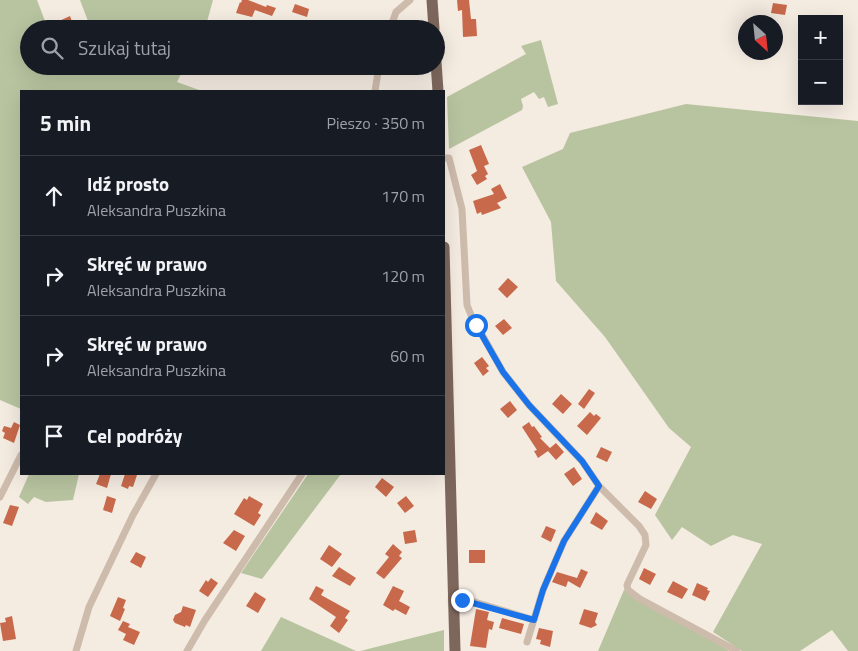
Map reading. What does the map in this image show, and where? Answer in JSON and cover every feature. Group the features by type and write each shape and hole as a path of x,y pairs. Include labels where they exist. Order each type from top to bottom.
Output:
{"main road":[{"path":"432,0 433,20"},
{"path":"437,75 438,90"},
{"path":"445,282 455,651"}],"street":[{"path":"393,20 396,12 410,0"},
{"path":"374,90 377,75"},
{"path":"445,158 449,158 462,209 467,305 471,315 503,372 529,405 582,461 599,486 639,526 645,535 646,546 627,585 628,590 640,599 737,651"},
{"path":"0,496 20,457"},
{"path":"76,651 89,607 133,515 155,475"},
{"path":"187,651 205,620 301,475"},
{"path":"527,642 543,590 564,541 599,486"},
{"path":"454,599 468,600 534,620"}],"green space":[{"path":"0,0 37,0 45,20 20,20 20,75 180,75 177,82 199,90 20,90 20,409 0,400"},
{"path":"80,0 213,0 207,20 88,20"},
{"path":"541,40 558,104 548,107 544,97 539,99 534,92 521,99 522,110 449,149 447,97 526,54 521,46"},
{"path":"686,104 858,121 858,651 848,651 832,630 800,651 742,651 713,632 762,544 733,535 711,546 682,527 672,540 655,515 691,447 669,428 605,337 556,281 551,222 522,167 563,149 570,133"},
{"path":"29,475 79,475 73,500 46,502 34,497 28,504 19,497"},
{"path":"307,475 340,475 262,579 241,573"},
{"path":"624,590 722,646 729,651 598,651"},
{"path":"281,617 356,651 261,651"},
{"path":"444,630 444,651 360,651"}],"building":[{"path":"242,0 276,8 272,16 255,10 252,17 236,13"},
{"path":"457,0 469,0 471,19 476,19 477,36 463,37 462,10 458,11"},
{"path":"773,3 787,5 785,15 771,13"},
{"path":"295,4 309,9 307,17 292,12"},
{"path":"70,16 71,20 61,20"},
{"path":"481,145 489,164 484,166 488,174 485,176 487,179 477,185 471,175 477,171 469,150"},
{"path":"500,184 507,198 497,203 501,208 482,215 481,212 477,214 473,201 494,194 491,189"},
{"path":"508,278 518,287 507,298 498,289"},
{"path":"504,319 512,328 503,335 495,326"},
{"path":"482,357 489,366 486,368 489,371 483,376 474,363"},
{"path":"589,389 595,393 584,409 578,404"},
{"path":"561,394 572,404 563,414 552,404"},
{"path":"510,401 517,410 508,418 500,409"},
{"path":"590,412 594,416 596,414 601,418 587,435 577,426"},
{"path":"14,422 20,425 14,443 3,438 5,433 2,431 4,426 11,428"},
{"path":"529,422 550,448 556,443 564,452 556,460 548,451 538,458 534,451 537,450 522,427"},
{"path":"601,447 612,452 607,462 596,457"},
{"path":"574,467 582,479 573,486 564,474"},
{"path":"100,475 111,475 107,488 96,484"},
{"path":"125,475 137,475 133,487 129,486 128,489 121,486"},
{"path":"382,478 394,487 386,497 375,487"},
{"path":"645,491 657,499 651,509 638,502"},
{"path":"107,496 116,499 112,513 103,510"},
{"path":"249,496 263,504 258,513 261,515 254,526 234,514 244,498 247,500"},
{"path":"406,496 414,506 405,513 397,503"},
{"path":"10,505 19,507 12,526 3,523"},
{"path":"596,512 608,521 602,530 590,523"},
{"path":"546,526 556,530 551,542 541,537"},
{"path":"234,530 245,536 236,551 223,543"},
{"path":"415,530 417,542 405,544 403,532"},
{"path":"393,544 402,552 399,556 402,558 384,579 376,573 389,557 385,554"},
{"path":"329,545 342,554 332,567 320,559"},
{"path":"469,550 485,550 485,563 469,563"},
{"path":"136,552 146,557 141,568 130,562"},
{"path":"339,567 356,578 350,586 332,576"},
{"path":"644,568 656,574 650,585 639,579"},
{"path":"581,569 588,572 580,588 568,581 566,587 552,582 557,572 577,578"},
{"path":"211,578 218,583 208,597 199,591 206,580 208,582"},
{"path":"673,581 688,589 682,599 667,592"},
{"path":"697,583 708,588 707,590 710,591 705,601 692,595"},
{"path":"316,586 324,590 321,595 350,611 345,618 348,620 339,633 330,626 336,617 309,599"},
{"path":"393,586 404,591 399,601 410,607 406,615 395,609 393,611 383,605"},
{"path":"255,592 266,599 258,613 246,606"},
{"path":"118,597 126,600 123,608 125,609 120,621 110,616"},
{"path":"183,606 196,610 190,627 175,623 173,620 175,615 181,612"},
{"path":"476,609 489,612 487,620 494,622 492,630 489,629 486,648 470,646"},
{"path":"584,609 598,613 595,622 597,625 591,628 579,624"},
{"path":"12,616 16,639 3,641 0,623 6,622 5,618"},
{"path":"502,618 524,624 521,634 499,628"},
{"path":"123,621 130,624 128,627 140,632 134,645 123,640 126,634 118,630"},
{"path":"539,628 553,631 550,647 540,644 541,640 536,639"}],"route":[{"path":"462,600 468,600 534,620 543,590 564,541 599,486 582,461 557,432 529,405 503,372 476,325"}]}
